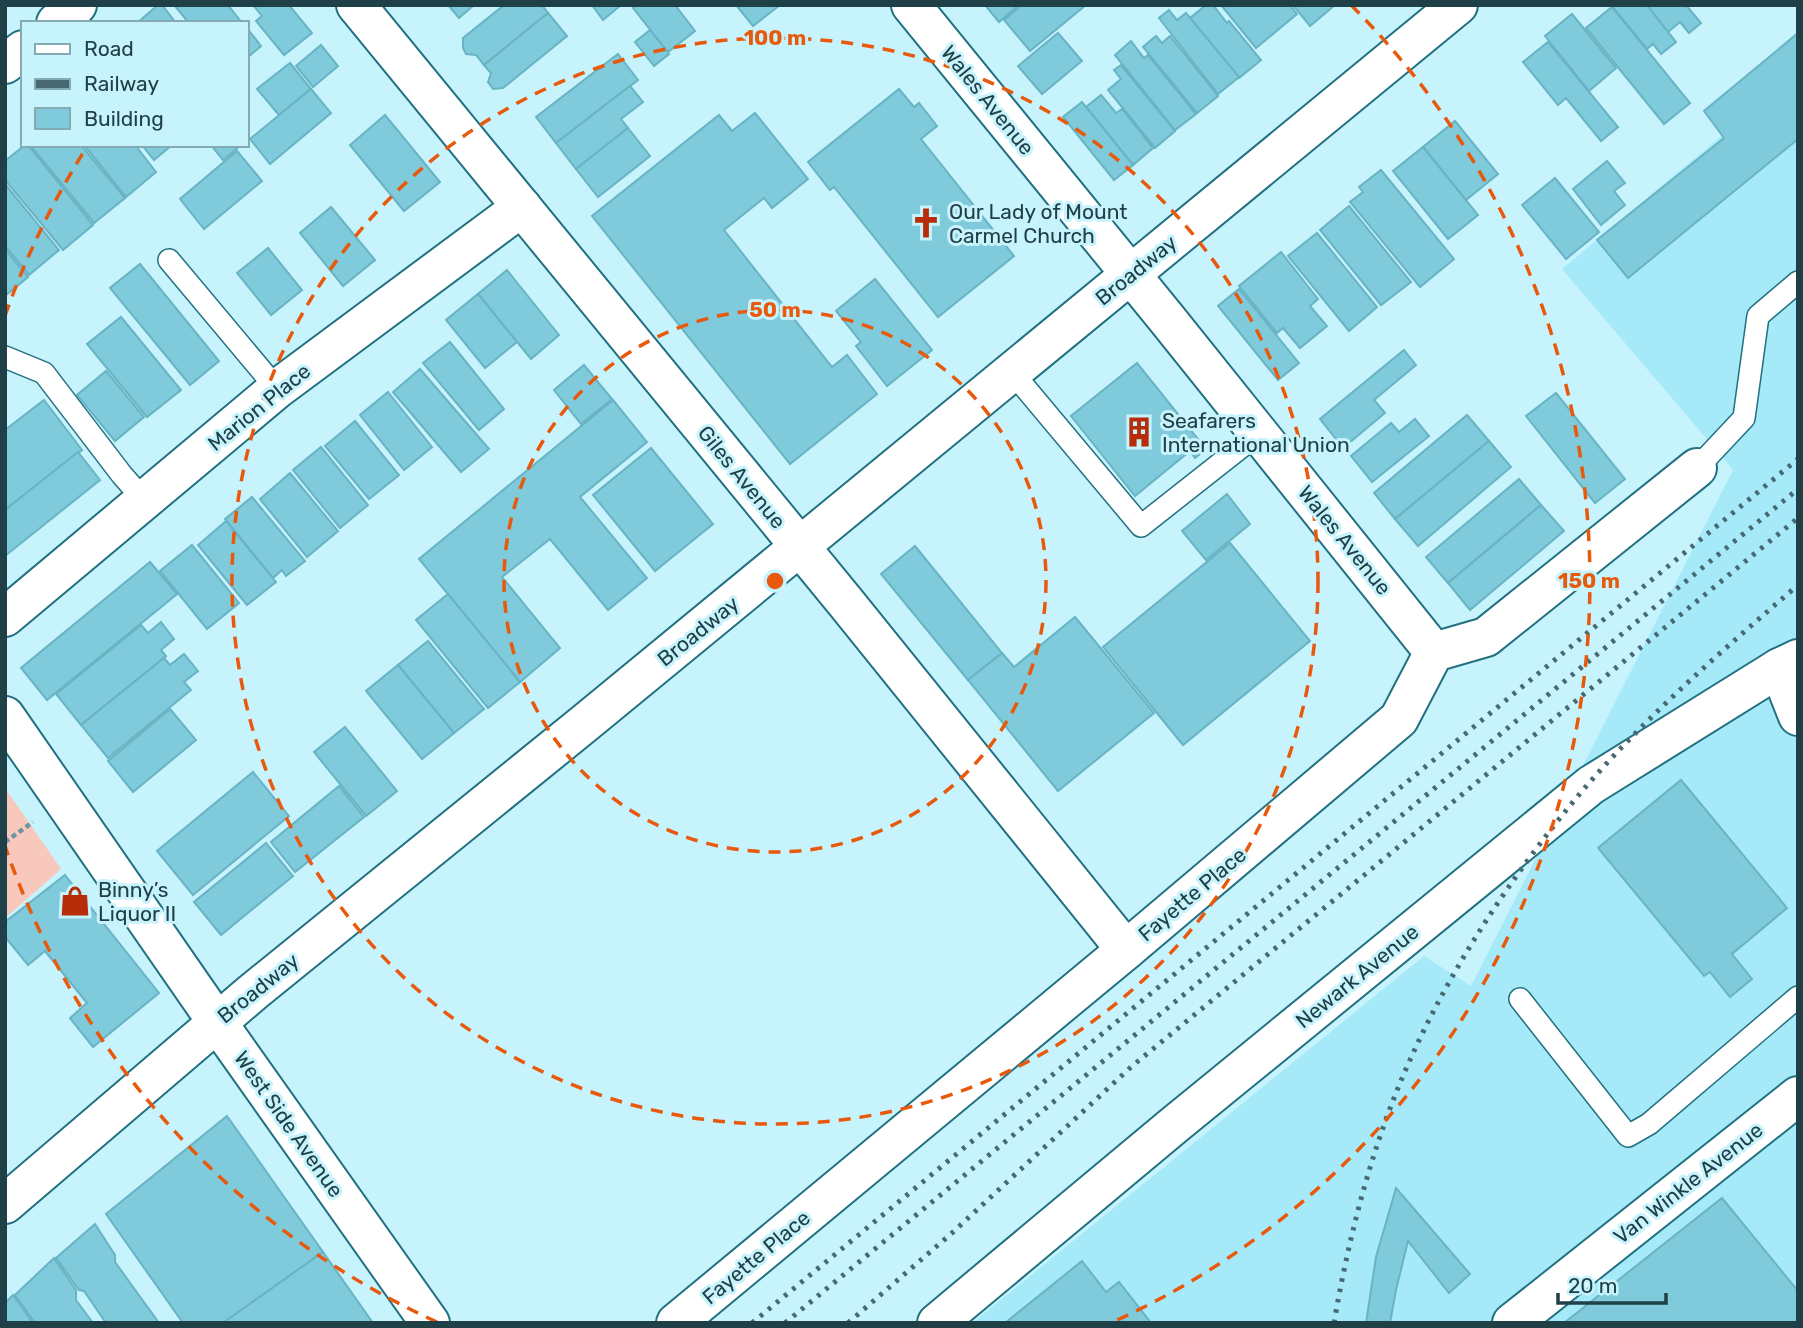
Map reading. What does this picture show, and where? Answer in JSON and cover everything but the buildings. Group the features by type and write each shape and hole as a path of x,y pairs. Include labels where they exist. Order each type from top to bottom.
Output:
{"street":[{"path":"58,21 77,5"},
{"name":"Giles Avenue","path":"356,5 847,604 1126,950"},
{"name":"Wales Avenue","path":"911,5 1434,652"},
{"name":"Broadway","path":"5,1204 216,1022 1458,5"},
{"path":"5,64 21,52"},
{"name":"Marion Place","path":"5,617 278,389 522,207"},
{"path":"1434,652 1486,637 1697,468"},
{"name":"Fayette Place","path":"676,1323 1126,950 1399,719 1434,652"},
{"path":"1788,664 1798,716"},
{"name":"Newark Avenue","path":"937,1323 1591,785 1788,664"},
{"name":"West Side Avenue","path":"5,716 216,1022 430,1323"},
{"name":"Van Winkle Avenue","path":"1513,1323 1798,1096"}],"lane":[{"path":"169,260 278,389"},
{"path":"1697,468 1744,418 1758,316 1798,282"},
{"path":"5,357 44,373 145,501"},
{"path":"1012,372 1141,526 1259,433"},
{"path":"1520,999 1628,1136 1649,1124 1798,997"}],"path":[{"path":"5,842 36,820"}],"shaded area":[{"path":"1798,72 1798,1323 972,1323 1424,956 1471,986 1733,470 1562,269"},
{"path":"5,788 61,869 5,918"}],"railway":[{"path":"752,1323 1798,459"},
{"path":"785,1323 1798,489"},
{"path":"848,1323 952,1233 1131,1067 1798,518"},
{"path":"1334,1323 1358,1209 1394,1098 1447,986 1490,914 1564,813 1646,722 1798,585"}],"place":[{"name":"Our Lady of Mount Carmel Church","path":"926,223"},
{"name":"Seafarers International Union","path":"1139,432"},
{"name":"Binny’s Liquor II","path":"75,901"}]}
